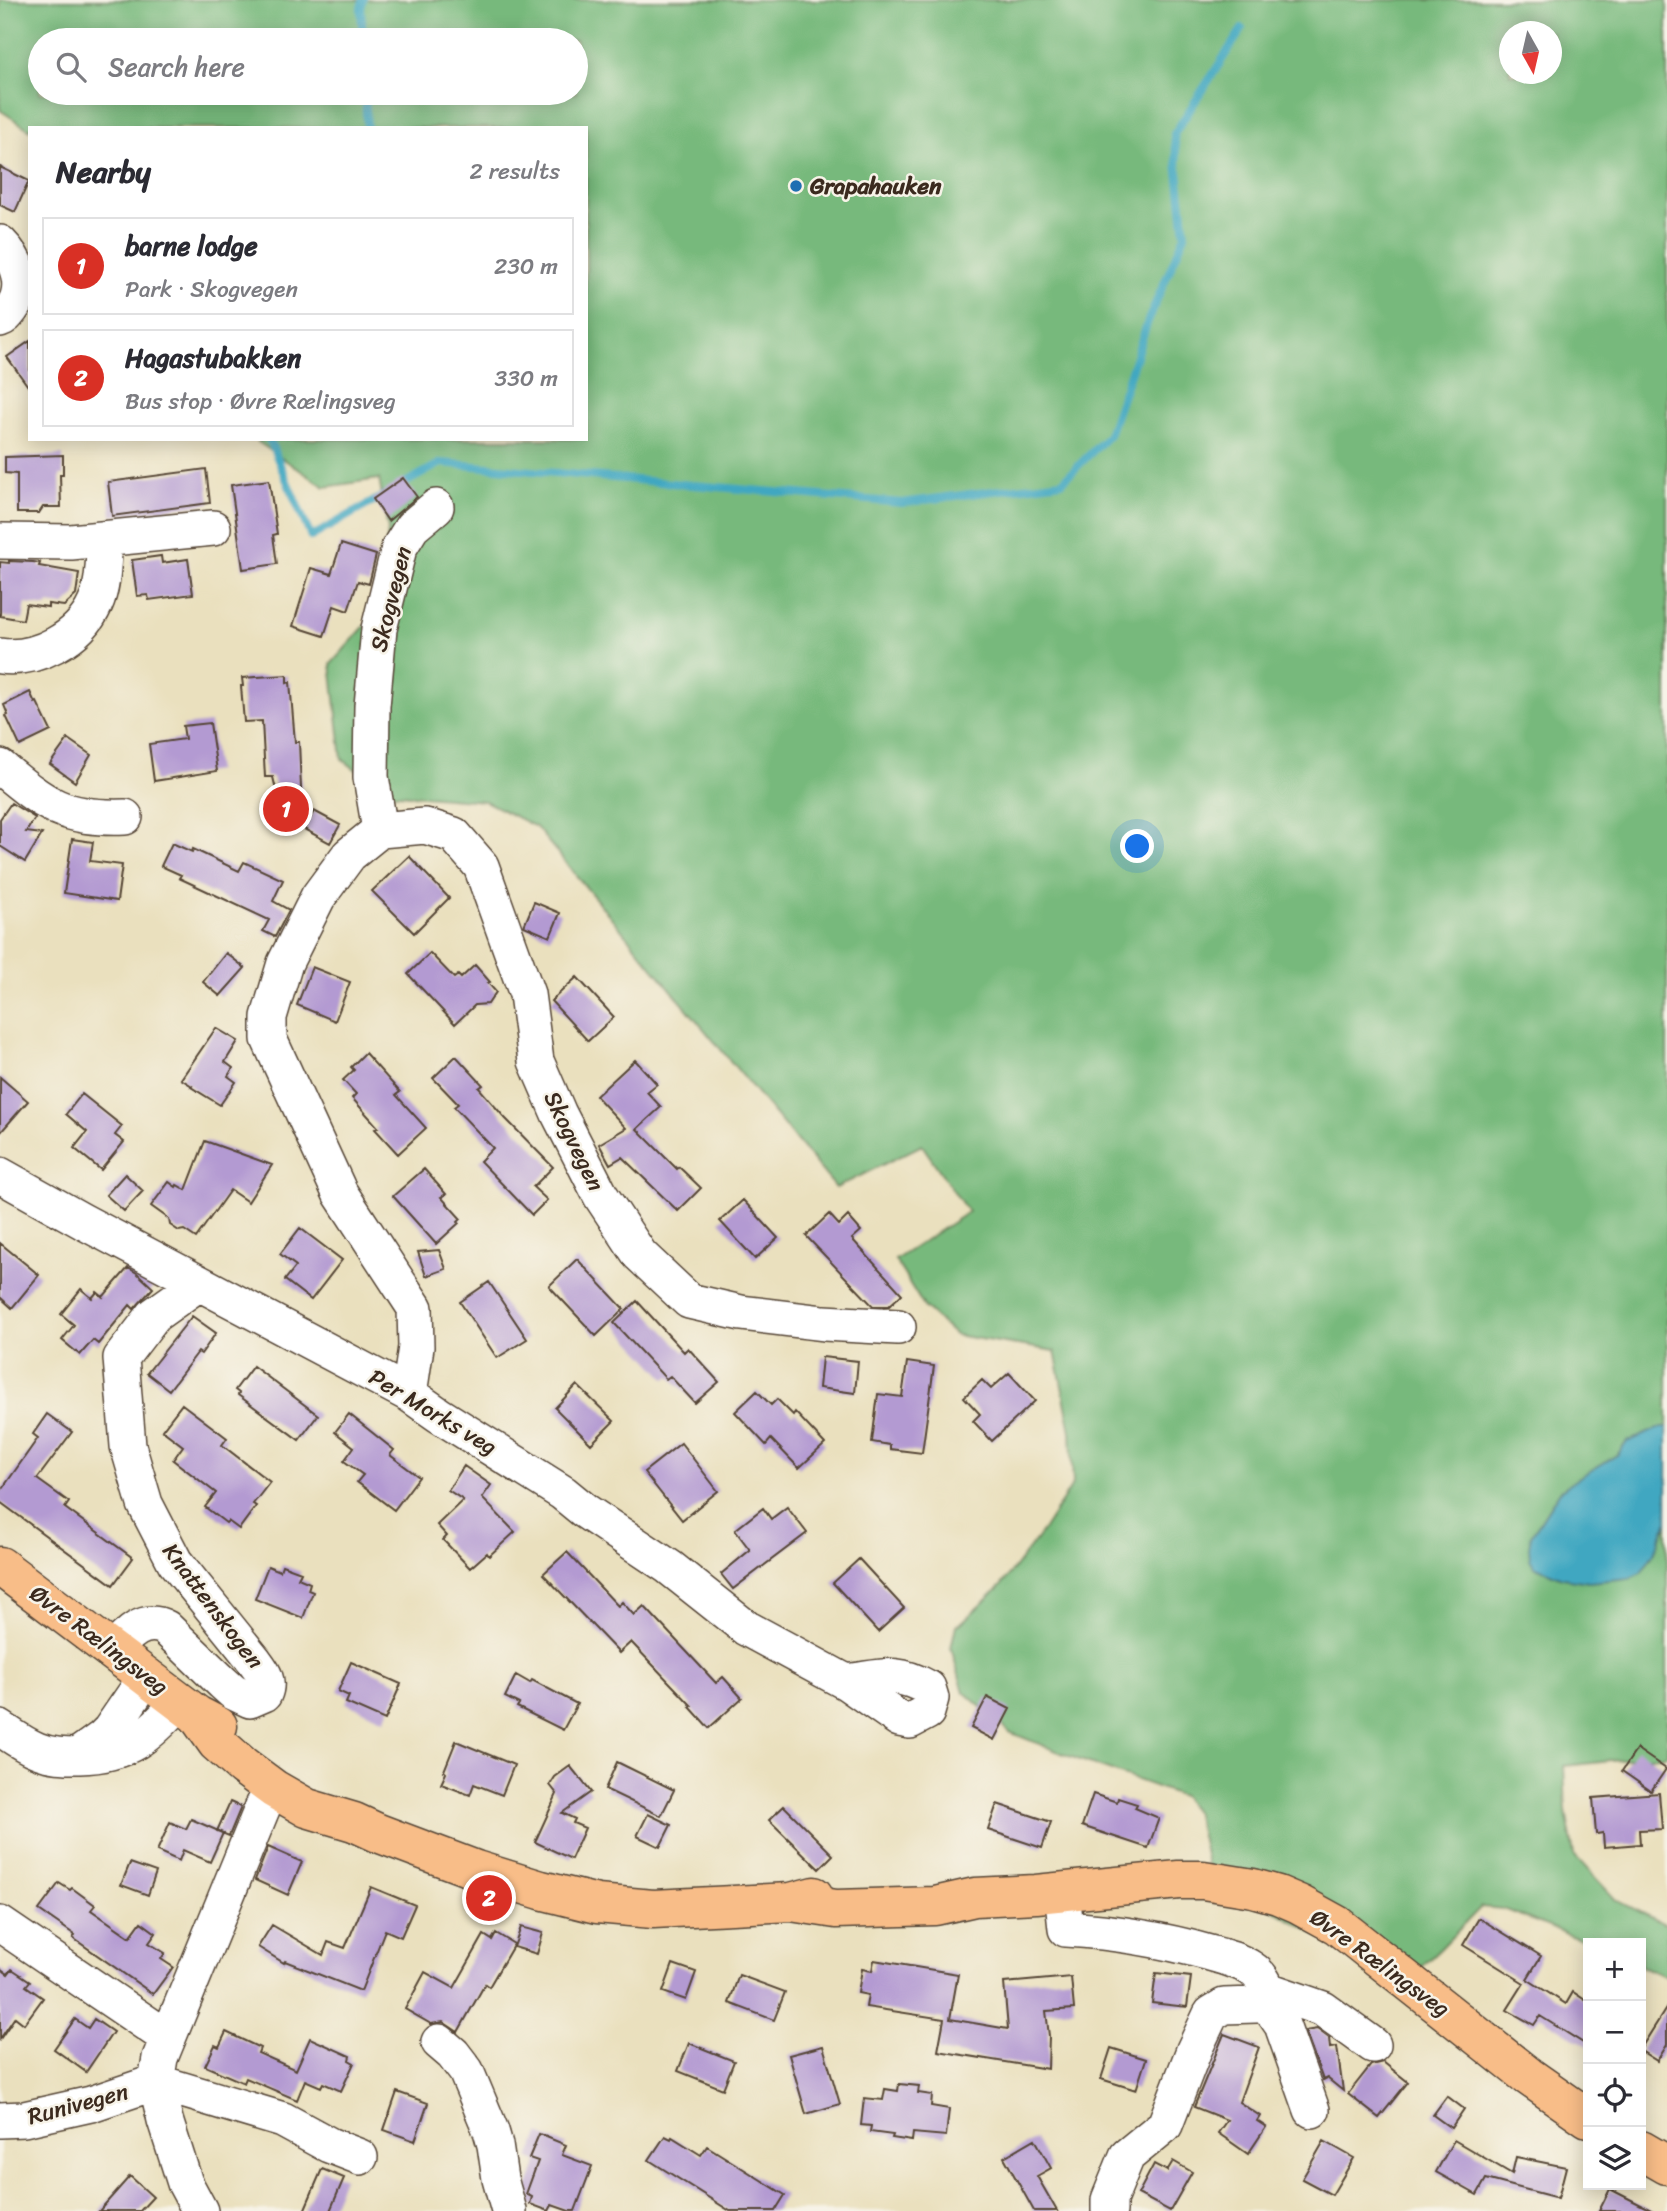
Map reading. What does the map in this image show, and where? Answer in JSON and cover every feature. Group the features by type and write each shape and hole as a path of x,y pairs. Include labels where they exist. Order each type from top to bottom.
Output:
{"main road":[{"name":"Øvre Rælingsveg","path":"0,1566 188,1708 231,1732 354,1822 476,1870 565,1898 597,1904 675,1909 791,1902 834,1891 935,1889 975,1897 1149,1881 1203,1880 1253,1888 1289,1900 1321,1915 1356,1939 1528,2076 1583,2114"},
{"path":"1646,2153 1667,2165"}],"street":[{"path":"0,243 14,262 21,286 16,303 5,317 0,319"},
{"name":"Skogvegen","path":"436,507 412,527 399,548 379,629 372,706 371,777 380,830 425,826 454,835 481,866 527,994 536,1061 559,1114 601,1196 640,1255 689,1301 741,1313 824,1323 898,1327"},
{"path":"0,541 71,542 213,528"},
{"path":"0,656 15,658 41,651 61,642 86,620 100,590 105,539"},
{"path":"0,767 30,792 66,812 95,818 125,817"},
{"path":"380,830 349,855 318,897 285,963 269,1017 269,1039 340,1193 415,1308 416,1347 409,1394"},
{"name":"Per Morks veg","path":"0,1175 409,1394 563,1493 585,1511 669,1567 746,1628 846,1682"},
{"name":"Knattenskogen","path":"113,1651 137,1629 152,1624 161,1625 233,1692 250,1700 264,1694 267,1689 265,1675 175,1562 145,1504 128,1446 121,1358 154,1315 199,1283"},
{"path":"77,1756 110,1730 147,1676"},
{"path":"0,1728 36,1750 50,1754 77,1756 111,1753 131,1745 188,1708"},
{"path":"200,2211 185,2183 156,2082 160,2058 264,1804"},
{"path":"1062,1891 1066,1929 1119,1933 1175,1943 1224,1957 1253,1969 1263,1980 1267,1996 1282,2025 1312,2110"},
{"path":"0,1924 168,2038"},
{"path":"1267,1996 1323,2009 1373,2045"},
{"path":"1109,2211 1110,2200 1127,2156 1165,2125 1211,2014 1224,2006 1256,2006 1267,1996"},
{"path":"439,2042 466,2071 491,2131 509,2211"},
{"path":"156,2082 283,2120 329,2145 360,2157"},
{"name":"Runivegen","path":"0,2120 24,2119 91,2104 156,2082"}],"green space":[{"path":"0,0 1667,0 1667,1427 1627,1442 1617,1455 1560,1491 1531,1536 1534,1566 1562,1578 1641,1573 1654,1553 1667,1523 1667,1755 1564,1766 1566,1811 1574,1855 1616,1900 1667,1925 1667,1977 1646,1968 1646,1938 1583,1938 1583,1941 1504,1909 1481,1907 1403,1984 1209,1873 1196,1814 1182,1796 1009,1732 964,1692 951,1648 956,1625 1001,1586 1044,1529 1073,1484 1071,1431 1055,1351 955,1335 925,1308 895,1260 968,1212 922,1145 836,1188 536,827 485,801 387,793 342,759 331,664 379,610 388,530 379,479 325,487 258,441 588,441 588,126 28,126 28,129 0,110"}],"water":[{"path":"1667,1427 1667,1523 1654,1553 1641,1573 1630,1578 1589,1582 1562,1578 1534,1566 1530,1559 1531,1536 1560,1491 1617,1455 1627,1442"}],"building":[{"path":"0,167 28,181 28,183 15,212 0,205"},
{"path":"28,342 28,386 7,357"},
{"path":"63,455 63,475 60,475 61,507 43,507 39,513 17,513 17,474 5,473 5,457"},
{"path":"206,469 210,503 112,516 108,482"},
{"path":"403,478 417,497 388,521 373,499"},
{"path":"269,480 277,534 273,535 277,564 243,569 231,485"},
{"path":"341,544 376,555 369,584 358,581 348,611 334,606 324,636 293,626 311,568 331,574"},
{"path":"161,556 162,563 188,559 193,594 149,600 148,595 137,596 132,560"},
{"path":"0,562 40,563 39,566 79,573 76,595 64,606 26,604 23,620 0,616"},
{"path":"287,675 287,683 290,682 295,742 299,742 302,811 282,815 273,777 265,777 262,721 244,722 241,686 242,678"},
{"path":"30,692 51,731 20,746 6,716 8,715 4,705"},
{"path":"210,723 217,771 154,781 149,744 185,739 183,726"},
{"path":"68,739 91,755 75,782 50,764"},
{"path":"11,803 35,818 26,832 42,834 25,862 0,846 0,819"},
{"path":"314,811 340,825 330,843 304,829"},
{"path":"72,839 93,842 90,861 122,865 117,901 64,893"},
{"path":"172,843 192,852 193,849 239,871 244,862 283,880 273,901 289,910 275,937 263,931 269,920 179,878 181,875 161,866"},
{"path":"409,856 449,898 414,933 372,891"},
{"path":"534,902 560,913 550,937 524,926"},
{"path":"226,953 245,968 220,996 203,982"},
{"path":"430,953 454,978 458,975 461,978 475,965 496,992 488,1004 475,1005 455,1024 408,974"},
{"path":"312,967 350,982 335,1021 297,1005"},
{"path":"577,977 614,1017 588,1041 551,1001"},
{"path":"216,1028 238,1041 225,1062 233,1068 228,1076 236,1082 220,1105 181,1079"},
{"path":"365,1053 400,1092 396,1095 426,1128 398,1154 375,1129 378,1127 352,1098 356,1094 343,1080 354,1070 351,1067"},
{"path":"456,1056 483,1085 479,1088 504,1117 553,1167 533,1187 547,1200 532,1215 480,1161 493,1148 454,1107 458,1104 433,1078"},
{"path":"635,1060 657,1084 647,1092 661,1107 637,1129 677,1169 679,1167 701,1188 678,1211 622,1157 610,1164 599,1144 626,1128 596,1096"},
{"path":"0,1077 28,1101 0,1133"},
{"path":"82,1094 122,1126 115,1135 124,1142 101,1170 74,1148 87,1132 66,1114"},
{"path":"205,1141 272,1165 248,1202 230,1190 196,1238 170,1225 169,1219 151,1206 169,1182 186,1190"},
{"path":"424,1169 446,1194 441,1197 461,1219 436,1244 393,1196"},
{"path":"125,1174 143,1191 124,1211 106,1195"},
{"path":"743,1200 778,1238 755,1259 720,1221"},
{"path":"829,1214 839,1225 848,1216 861,1231 852,1239 902,1294 889,1306 873,1306 806,1236"},
{"path":"300,1228 342,1260 311,1300 285,1280 296,1266 280,1254"},
{"path":"0,1243 39,1275 12,1308 0,1297"},
{"path":"439,1250 446,1269 426,1276 418,1252"},
{"path":"577,1259 624,1309 596,1336 549,1286"},
{"path":"128,1268 153,1288 134,1309 130,1305 98,1344 93,1340 80,1355 62,1340 74,1325 61,1314 81,1289 92,1298 97,1292 103,1297"},
{"path":"489,1282 527,1339 497,1358 460,1302"},
{"path":"637,1301 684,1352 688,1348 719,1382 695,1403 670,1376 666,1379 614,1323"},
{"path":"192,1316 216,1333 169,1390 147,1373"},
{"path":"822,1357 858,1361 855,1393 819,1388"},
{"path":"907,1362 934,1366 922,1453 890,1449 890,1445 872,1442 878,1394 902,1397"},
{"path":"253,1366 318,1415 299,1440 238,1395 235,1390"},
{"path":"1009,1373 1035,1401 992,1441 973,1421 980,1414 964,1397 982,1380 991,1389"},
{"path":"577,1385 614,1421 591,1444 555,1408"},
{"path":"757,1391 771,1405 777,1399 793,1415 795,1412 825,1444 799,1468 771,1439 766,1445 735,1412"},
{"path":"182,1404 227,1438 222,1445 270,1482 239,1529 205,1507 216,1493 173,1460 183,1446 162,1430"},
{"path":"47,1414 72,1432 37,1479 69,1502 65,1508 133,1558 113,1585 0,1502 0,1492 38,1438 33,1434"},
{"path":"349,1414 394,1450 390,1455 419,1477 394,1510 357,1482 363,1475 344,1461 354,1447 335,1432"},
{"path":"681,1443 718,1491 682,1520 644,1472"},
{"path":"464,1466 491,1485 482,1498 515,1532 489,1556 487,1553 470,1568 443,1540 447,1536 437,1525 463,1500 448,1490"},
{"path":"787,1507 807,1533 733,1589 721,1574 750,1550 735,1530 763,1508 771,1519"},
{"path":"567,1552 618,1606 622,1602 634,1615 644,1606 716,1683 723,1677 742,1698 709,1728 690,1707 692,1706 631,1642 619,1653 543,1574"},
{"path":"859,1559 904,1608 878,1632 833,1583"},
{"path":"282,1565 301,1572 298,1578 310,1583 308,1590 313,1592 303,1618 255,1599 268,1566 280,1571"},
{"path":"351,1662 401,1684 385,1720 346,1703 349,1696 338,1691"},
{"path":"516,1675 530,1683 532,1680 577,1704 563,1730 517,1707 519,1704 505,1697"},
{"path":"987,1697 1010,1709 994,1740 971,1728"},
{"path":"456,1741 514,1765 502,1795 474,1784 470,1795 441,1784"},
{"path":"1637,1749 1666,1769 1651,1791 1622,1771"},
{"path":"617,1762 674,1790 661,1816 605,1789"},
{"path":"570,1766 591,1792 562,1813 575,1819 573,1823 585,1828 571,1859 535,1842 557,1794 550,1785 555,1777"},
{"path":"1659,1793 1662,1829 1639,1830 1640,1844 1604,1847 1603,1833 1596,1834 1593,1798"},
{"path":"1093,1794 1117,1802 1118,1798 1137,1804 1135,1808 1159,1818 1148,1848 1082,1826"},
{"path":"230,1802 241,1807 229,1836 217,1831"},
{"path":"997,1804 1051,1822 1042,1848 988,1830"},
{"path":"784,1806 833,1855 819,1869 769,1820"},
{"path":"648,1814 671,1825 660,1847 637,1836"},
{"path":"191,1819 223,1833 210,1862 183,1850 179,1861 157,1851 170,1822 186,1829"},
{"path":"268,1847 302,1862 288,1895 255,1880"},
{"path":"130,1863 156,1872 148,1895 121,1885"},
{"path":"59,1883 70,1890 72,1888 95,1905 91,1910 130,1937 141,1922 156,1933 149,1943 165,1953 161,1959 173,1967 153,1994 73,1938 75,1935 39,1910"},
{"path":"371,1887 415,1905 401,1937 385,1930 361,1991 285,1961 284,1963 258,1947 272,1925 323,1955 328,1942 345,1948"},
{"path":"1479,1918 1541,1956 1527,1979 1566,2004 1573,1992 1583,1999 1583,2043 1540,2016 1534,2025 1507,2010 1524,1983 1463,1945"},
{"path":"521,1927 543,1933 537,1954 514,1947"},
{"path":"496,1933 514,1944 489,1987 485,1984 458,2032 443,2022 431,2024 405,2009 425,1972 454,1988 484,1935 492,1940"},
{"path":"874,1960 958,1974 950,2019 1008,2029 1004,1983 1071,1977 1074,2009 1046,2011 1049,2036 1048,2069 938,2051 944,2019 866,2007 868,1995 858,1993 862,1969 872,1971"},
{"path":"673,1964 696,1972 686,2000 663,1992"},
{"path":"0,1968 8,1974 12,1969 30,1981 26,1986 43,1998 24,2024 15,2017 0,2039"},
{"path":"1156,1973 1191,1977 1187,2007 1152,2003"},
{"path":"739,1975 785,1992 774,2020 729,2003"},
{"path":"1667,2007 1667,2045 1657,2061 1646,2054 1646,2040"},
{"path":"75,2019 88,2028 94,2019 113,2032 86,2072 54,2049"},
{"path":"1317,2029 1329,2038 1330,2048 1337,2047 1343,2091 1327,2078 1323,2080 1305,2031"},
{"path":"226,2032 260,2048 258,2053 296,2070 310,2038 350,2056 349,2060 354,2063 341,2091 323,2083 321,2087 305,2080 297,2100 246,2078 244,2083 205,2066 215,2045 219,2047"},
{"path":"1224,2034 1259,2047 1239,2102 1260,2116 1257,2121 1266,2127 1248,2154 1218,2133 1227,2120 1194,2107"},
{"path":"689,2043 734,2061 723,2089 678,2071"},
{"path":"823,2046 840,2104 806,2114 789,2055"},
{"path":"1111,2048 1146,2059 1136,2090 1101,2079"},
{"path":"1383,2062 1408,2082 1379,2118 1348,2094 1371,2065"},
{"path":"899,2084 919,2086 918,2093 932,2095 931,2106 949,2109 946,2136 913,2133 912,2141 870,2132 871,2126 861,2125 864,2098 883,2100 885,2089 898,2091"},
{"path":"397,2092 428,2103 415,2141 384,2130"},
{"path":"1447,2096 1464,2109 1451,2128 1433,2115"},
{"path":"539,2134 566,2145 562,2155 592,2166 575,2211 552,2205 549,2211 530,2204 532,2197 526,2194 538,2161 529,2158"},
{"path":"665,2136 671,2139 672,2137 701,2155 707,2146 785,2195 775,2211 730,2211 649,2160"},
{"path":"1035,2139 1051,2168 1037,2176 1057,2211 1034,2211 1004,2157"},
{"path":"1454,2140 1512,2174 1516,2157 1566,2167 1558,2198 1486,2179 1477,2195 1436,2172"},
{"path":"1324,2141 1354,2158 1332,2195 1302,2179"},
{"path":"1173,2161 1192,2172 1170,2211 1138,2194 1154,2164 1167,2171"},
{"path":"322,2169 344,2178 330,2211 304,2211"},
{"path":"130,2176 153,2197 140,2211 99,2211"},
{"path":"1612,2190 1653,2211 1599,2211"}],"waterway":[{"path":"362,28 363,0"},
{"path":"398,487 441,463 902,503 1062,482 1109,435 1149,318 1185,235 1174,134 1242,29"},
{"path":"366,105 367,126"},
{"path":"270,441 311,537 383,496"}],"place":[{"name":"Grapahauken","path":"796,186"},
{"name":"barne lodge","path":"286,809"},
{"name":"Hagastubakken","path":"489,1898"}]}
